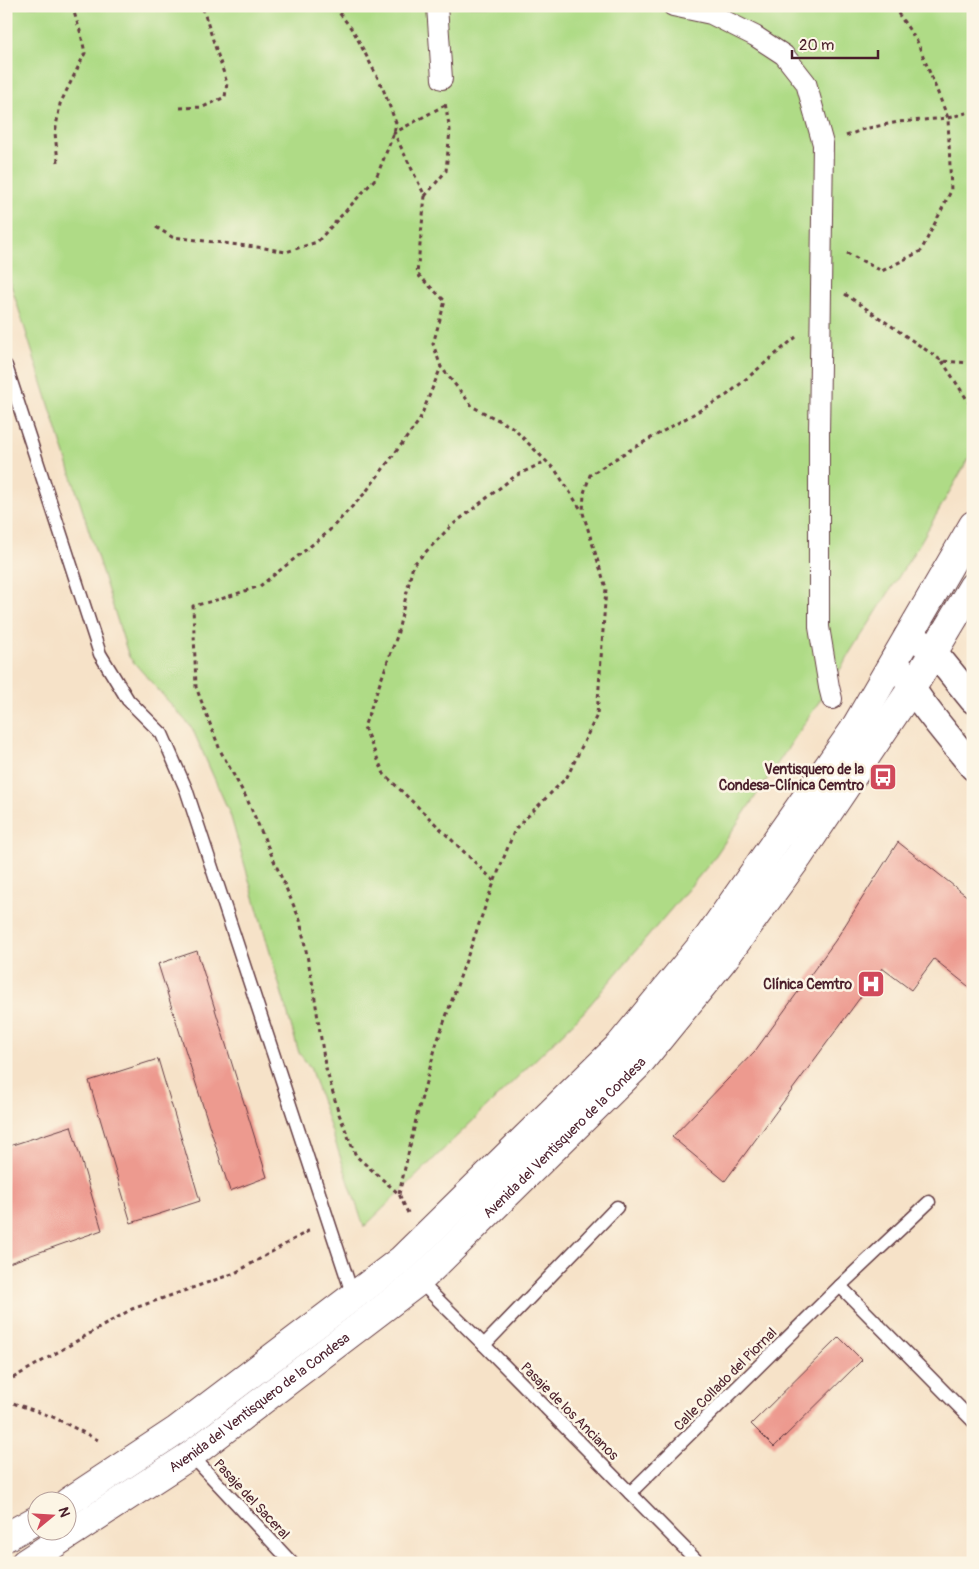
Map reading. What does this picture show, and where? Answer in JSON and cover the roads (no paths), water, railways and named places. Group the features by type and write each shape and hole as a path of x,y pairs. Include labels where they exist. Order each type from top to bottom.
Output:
{"main road":[{"name":"Avenida del Ventisquero de la Condesa","path":"78,1495 177,1430 401,1260 620,1045 707,939 853,731 973,525"},
{"name":"Avenida del Ventisquero de la Condesa","path":"25,1563 191,1455 419,1281 637,1066 724,959 799,856 912,688 973,586"},
{"path":"6,1537 28,1525"}],"street":[{"path":"437,6 442,78"},
{"path":"673,6 711,14 755,36 784,55 806,83 823,144 819,627 832,699"},
{"path":"970,755 912,688 902,672 901,647 921,642 934,652 973,700"}],"lane":[{"path":"6,366 100,654 128,700 162,734 186,789 353,1296"},
{"name":"Calle Collado del Piornal","path":"630,1493 928,1202"},
{"path":"484,1345 617,1207"},
{"name":"Pasaje de los Ancianos","path":"419,1281 699,1563"},
{"path":"840,1286 973,1421"},
{"name":"Pasaje del Saceral","path":"191,1455 292,1563"}],"place":[{"name":"Ventisquero de la Condesa-Clínica Cemtro","path":"883,777"},
{"name":"Clínica Cemtro","path":"871,984"}]}
